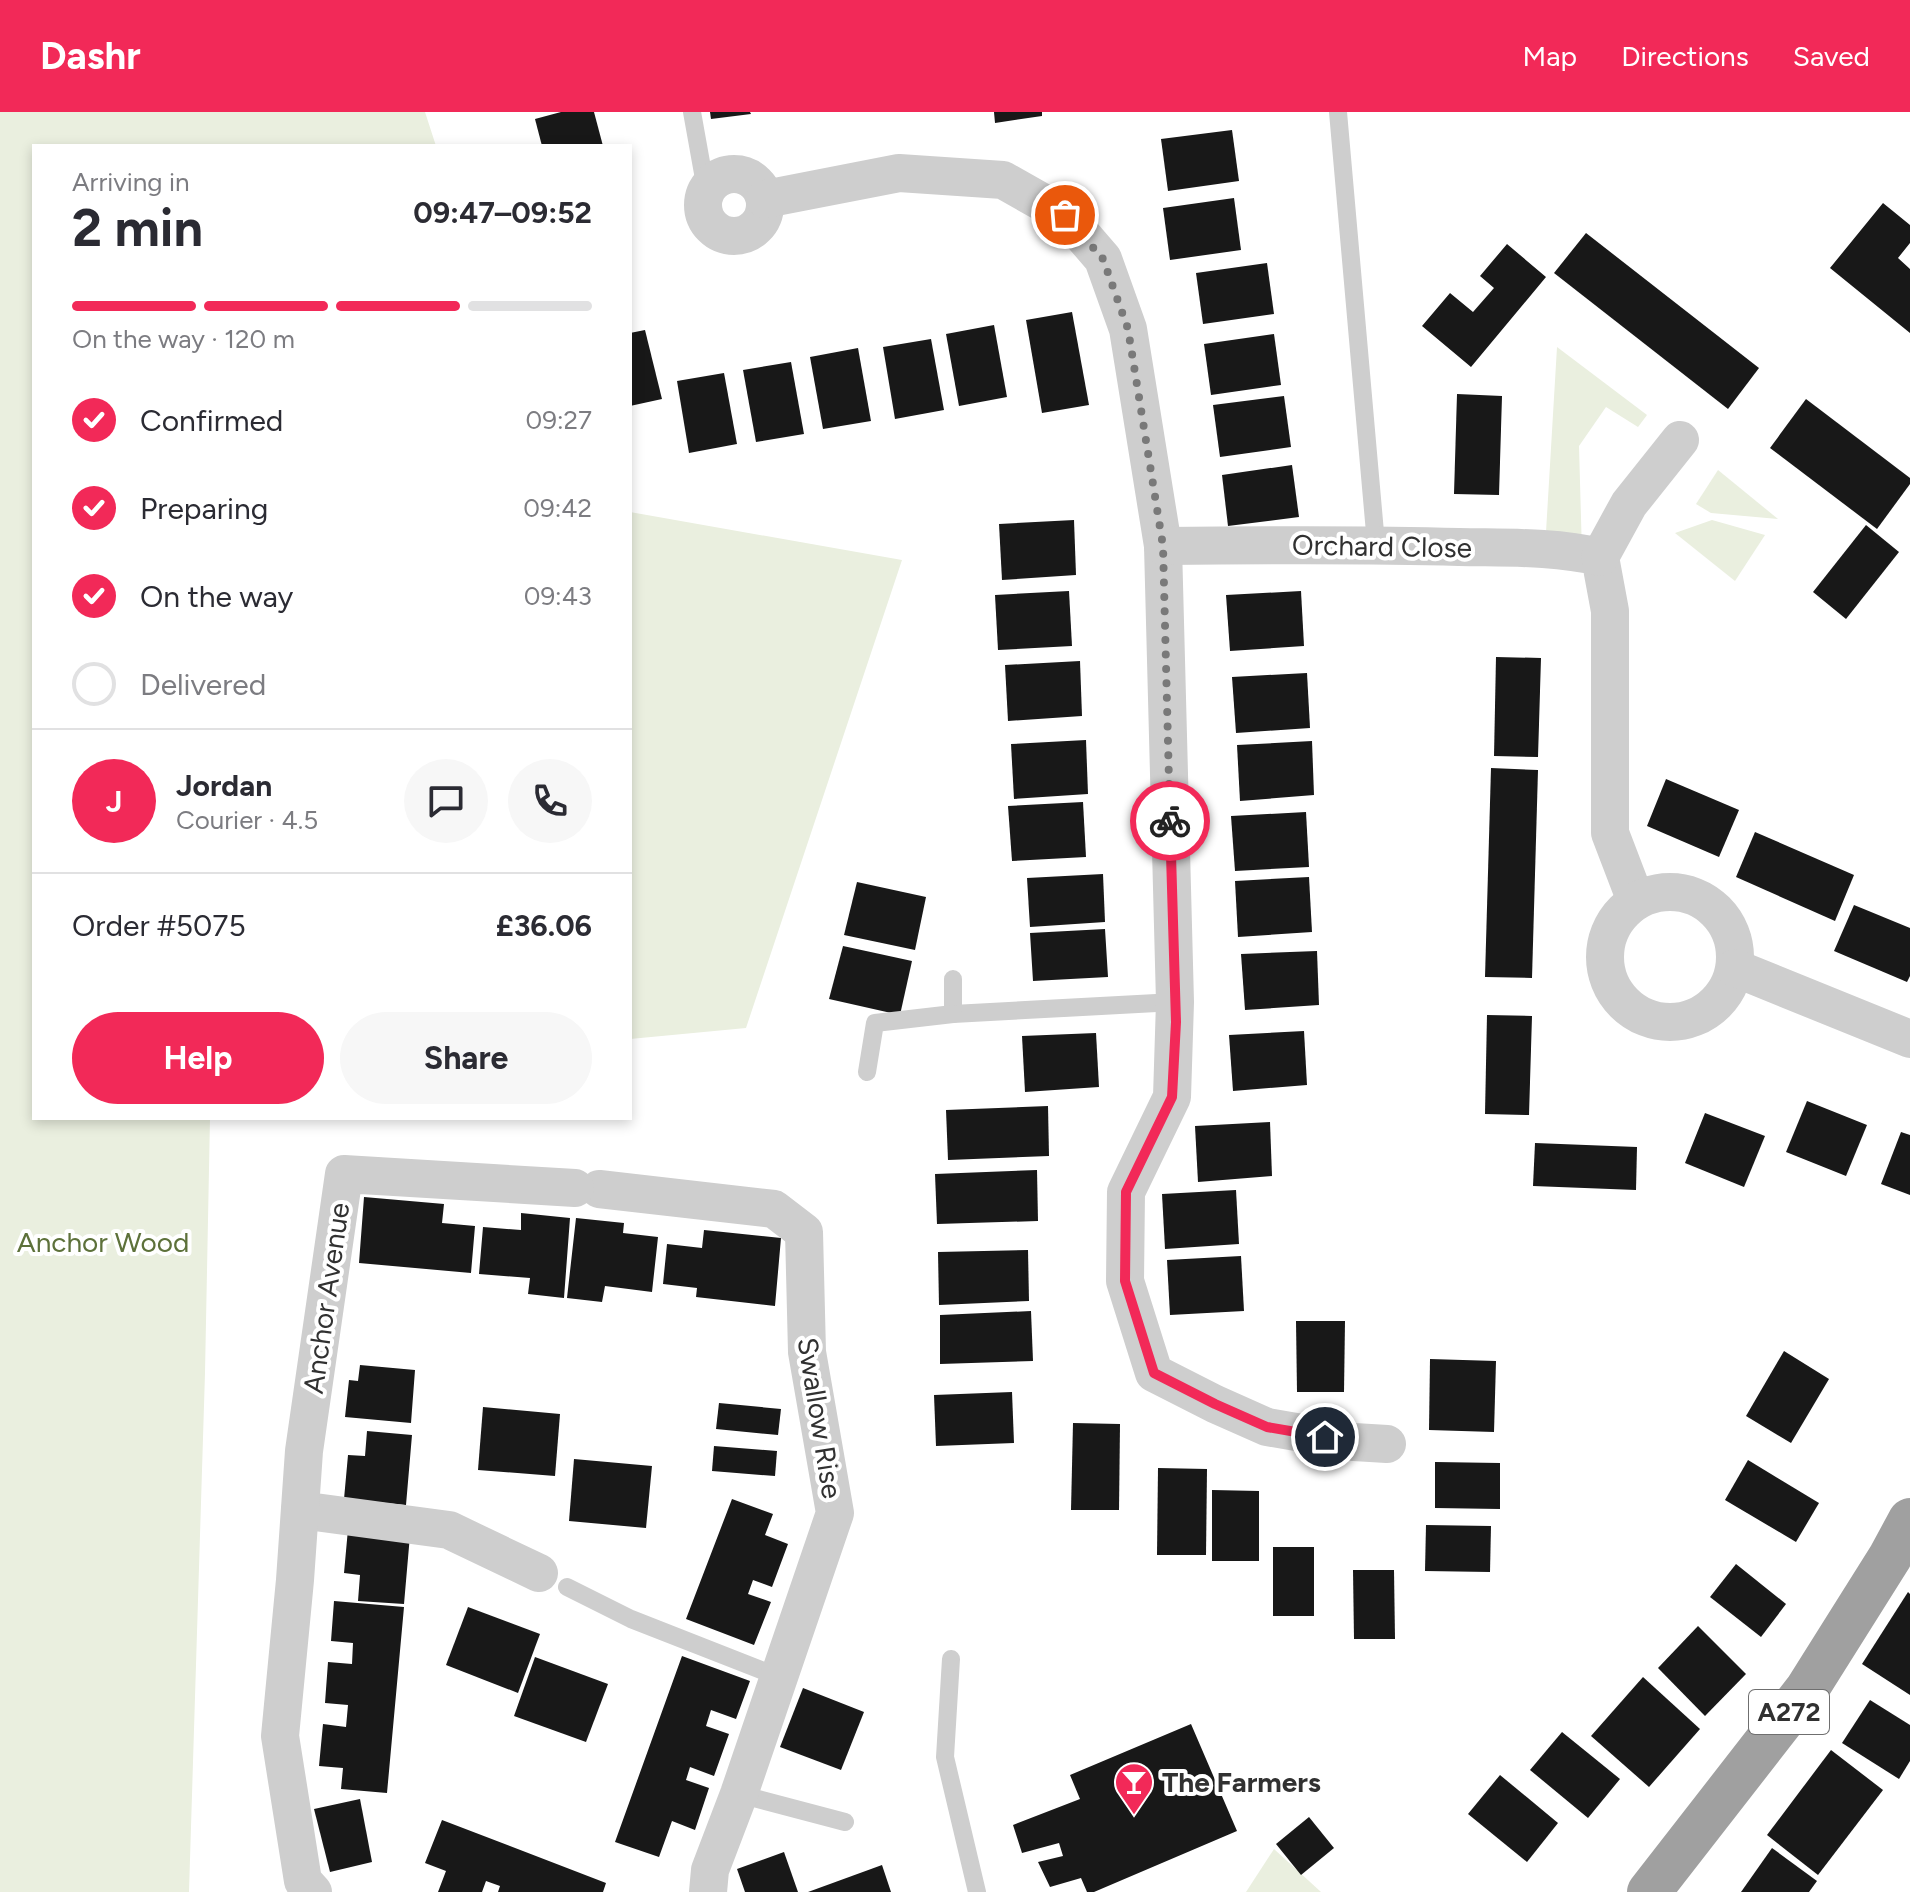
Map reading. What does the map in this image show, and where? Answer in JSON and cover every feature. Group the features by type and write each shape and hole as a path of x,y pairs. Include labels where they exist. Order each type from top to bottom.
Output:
{"highway":[{"name":"A272","path":"1649,1892 1807,1689 1910,1520"}],"street":[{"path":"706,190 702,203 708,223 725,235 735,236 746,234 762,220 765,199 899,173 1003,180 1065,215 1103,259 1128,329 1163,546 1175,1002 1172,1097 1126,1192 1125,1281 1154,1373 1267,1427 1354,1442 1387,1444"},
{"path":"1636,901 1610,833 1610,611 1600,557 1629,504 1680,440"},
{"name":"Orchard Close","path":"1163,546 1376,544 1545,549 1600,557"},
{"path":"1678,892 1698,897 1715,909 1728,926 1735,946 1735,968 1728,988 1714,1005 1696,1017 1675,1023 1653,1020 1633,1012 1618,996 1608,977 1605,955 1609,934 1620,915 1636,901 1656,893 1678,892"},
{"path":"1735,968 1910,1039"},
{"name":"Anchor Avenue","path":"313,1892 303,1881 280,1736 304,1451 344,1174 587,1188"},
{"name":"Swallow Rise","path":"587,1188 774,1209 804,1232 807,1352 835,1513 710,1870 708,1892"},
{"path":"300,1510 449,1530 553,1580"}],"lane":[{"path":"692,112 706,190"},
{"path":"1338,112 1376,544"},
{"path":"953,979 953,1014"},
{"path":"867,1072 875,1023 953,1014 1175,1002"},
{"path":"553,1580 631,1619 779,1677"},
{"path":"951,1659 945,1757 977,1892"},
{"path":"739,1794 845,1822"}],"green space":[{"name":"Anchor Wood","path":"0,112 425,112 435,144 32,144 32,1120 210,1120 189,1892 0,1892"},
{"path":"1557,347 1647,415 1638,427 1606,407 1579,446 1582,553 1545,549"},
{"path":"1718,470 1778,519 1711,513 1696,504"},
{"path":"632,512 902,560 746,1028 632,1039"},
{"path":"1712,520 1765,535 1735,581 1675,533"},
{"path":"1274,1849 1321,1892 1246,1892"}],"building":[{"path":"561,112 594,112 602,144 541,144 535,119"},
{"path":"710,112 750,112 751,114 711,119"},
{"path":"994,112 1042,112 1042,116 995,123"},
{"path":"1232,130 1239,181 1168,191 1161,139"},
{"path":"1234,198 1241,250 1170,260 1163,208"},
{"path":"1883,203 1910,225 1910,243 1898,258 1910,269 1910,333 1830,268"},
{"path":"1586,233 1759,368 1728,409 1554,273"},
{"path":"1507,244 1546,277 1471,367 1422,326 1450,293 1473,312 1494,288 1480,276"},
{"path":"1267,263 1274,314 1203,324 1196,273"},
{"path":"1072,312 1089,405 1042,413 1026,320"},
{"path":"994,325 1007,397 959,406 946,334"},
{"path":"645,330 662,399 632,406 632,333"},
{"path":"1274,334 1281,385 1211,395 1204,344"},
{"path":"931,339 944,410 895,419 883,347"},
{"path":"858,348 871,421 823,429 810,357"},
{"path":"791,362 804,434 756,442 743,370"},
{"path":"724,373 737,444 689,453 677,381"},
{"path":"1457,394 1502,396 1499,495 1454,494"},
{"path":"1284,396 1291,447 1220,457 1213,405"},
{"path":"1806,399 1910,478 1910,484 1877,529 1770,448"},
{"path":"1292,465 1299,517 1228,526 1222,475"},
{"path":"1074,520 1076,575 1002,580 999,524"},
{"path":"1866,525 1899,552 1846,619 1813,592"},
{"path":"1069,591 1072,646 998,650 995,595"},
{"path":"1301,591 1304,646 1230,651 1226,595"},
{"path":"1496,657 1541,658 1538,757 1494,756"},
{"path":"1080,661 1082,716 1008,721 1005,665"},
{"path":"1307,673 1310,728 1236,733 1232,677"},
{"path":"1086,740 1088,794 1014,799 1011,744"},
{"path":"1312,741 1314,795 1240,801 1237,745"},
{"path":"1491,768 1538,770 1532,978 1485,977"},
{"path":"1666,779 1739,810 1719,857 1647,826"},
{"path":"1083,802 1086,857 1012,861 1008,806"},
{"path":"1306,812 1309,867 1235,871 1231,816"},
{"path":"1755,832 1854,875 1835,921 1736,877"},
{"path":"1103,874 1105,922 1030,927 1027,878"},
{"path":"1309,877 1312,932 1238,937 1235,881"},
{"path":"857,882 926,897 915,950 844,935"},
{"path":"1854,905 1910,928 1910,976 1907,982 1834,951"},
{"path":"1105,929 1108,977 1033,981 1030,933"},
{"path":"843,946 912,961 900,1015 829,999"},
{"path":"1317,951 1319,1005 1245,1010 1241,954"},
{"path":"1487,1015 1532,1016 1529,1115 1485,1114"},
{"path":"1304,1031 1307,1085 1233,1091 1229,1035"},
{"path":"1096,1033 1099,1087 1025,1092 1022,1036"},
{"path":"1807,1101 1867,1125 1846,1176 1786,1152"},
{"path":"1048,1106 1049,1156 948,1160 946,1110"},
{"path":"1705,1113 1765,1136 1744,1187 1685,1163"},
{"path":"1270,1122 1272,1176 1198,1182 1195,1126"},
{"path":"1901,1132 1910,1135 1910,1195 1881,1184"},
{"path":"1535,1143 1637,1147 1636,1190 1533,1186"},
{"path":"1037,1170 1038,1221 937,1224 935,1174"},
{"path":"1236,1190 1239,1244 1165,1249 1162,1194"},
{"path":"364,1197 444,1204 442,1223 475,1226 471,1273 359,1263"},
{"path":"521,1213 570,1218 564,1298 528,1294 530,1278 479,1274 483,1227 521,1230"},
{"path":"576,1218 624,1223 623,1233 658,1237 652,1292 605,1286 602,1302 567,1298"},
{"path":"704,1230 781,1238 775,1306 696,1297 697,1288 663,1284 667,1244 702,1248"},
{"path":"1028,1250 1029,1301 939,1305 938,1252"},
{"path":"1241,1256 1244,1311 1170,1315 1167,1260"},
{"path":"1031,1311 1033,1361 940,1364 940,1315"},
{"path":"1296,1321 1345,1321 1344,1392 1297,1392"},
{"path":"1784,1351 1829,1379 1791,1443 1746,1416"},
{"path":"1430,1359 1496,1361 1494,1432 1429,1430"},
{"path":"360,1365 415,1370 411,1423 345,1417 349,1380 358,1381"},
{"path":"1012,1392 1014,1443 936,1446 934,1395"},
{"path":"719,1403 781,1409 778,1435 716,1429"},
{"path":"483,1407 560,1414 555,1476 478,1470"},
{"path":"1073,1423 1120,1424 1119,1510 1071,1510"},
{"path":"367,1431 412,1435 406,1505 344,1499 348,1455 365,1456"},
{"path":"714,1446 777,1451 775,1476 712,1471"},
{"path":"574,1459 652,1466 646,1528 569,1521"},
{"path":"1748,1460 1819,1503 1796,1542 1725,1500"},
{"path":"1435,1462 1500,1463 1500,1509 1435,1508"},
{"path":"1158,1468 1207,1469 1206,1555 1157,1555"},
{"path":"1212,1490 1259,1491 1259,1561 1212,1561"},
{"path":"732,1499 773,1514 765,1535 788,1544 772,1587 753,1580 748,1594 771,1602 754,1645 686,1619"},
{"path":"1426,1525 1491,1526 1490,1572 1425,1571"},
{"path":"348,1529 410,1535 404,1604 358,1601 360,1575 344,1573"},
{"path":"1273,1547 1314,1547 1314,1616 1273,1616"},
{"path":"1736,1564 1786,1604 1761,1637 1710,1597"},
{"path":"1353,1570 1394,1570 1395,1639 1354,1639"},
{"path":"1908,1592 1910,1594 1910,1695 1862,1664"},
{"path":"334,1601 404,1607 387,1793 341,1789 343,1768 319,1766 323,1724 346,1727 348,1705 325,1703 328,1662 352,1664 353,1643 331,1641"},
{"path":"468,1607 540,1634 518,1693 446,1665"},
{"path":"1698,1626 1746,1674 1705,1716 1658,1668"},
{"path":"682,1656 750,1681 736,1719 711,1710 706,1726 729,1734 714,1776 690,1767 686,1780 709,1788 695,1830 672,1821 659,1857 615,1842"},
{"path":"535,1657 608,1684 586,1742 514,1716"},
{"path":"1643,1677 1700,1729 1649,1787 1591,1736"},
{"path":"803,1688 864,1712 841,1770 780,1747"},
{"path":"1870,1700 1910,1725 1910,1761 1899,1779 1842,1743"},
{"name":"The Farmers","path":"1191,1724 1237,1831 1094,1892 1087,1892 1081,1878 1050,1887 1038,1862 1063,1856 1059,1843 1022,1853 1013,1825 1080,1799 1070,1775"},
{"path":"1562,1732 1620,1779 1588,1818 1530,1770"},
{"path":"1831,1750 1883,1790 1818,1875 1767,1835"},
{"path":"1500,1775 1558,1823 1527,1862 1468,1814"},
{"path":"360,1799 372,1862 330,1872 314,1809"},
{"path":"1309,1817 1334,1848 1301,1875 1276,1844"},
{"path":"442,1820 606,1883 603,1892 498,1892 500,1886 486,1881 482,1892 438,1892 446,1871 425,1863"},
{"path":"1772,1848 1817,1881 1809,1892 1741,1892"},
{"path":"784,1852 798,1892 745,1892 737,1869"},
{"path":"882,1865 891,1892 808,1892"}],"way so far":[{"path":"1065,215 1103,259 1128,329 1163,546 1170,821"}],"place":[{"name":"The Farmers","path":"1134,1816"}],"route":[{"path":"1170,821 1176,1022 1172,1097 1126,1192 1125,1281 1154,1373 1267,1427 1325,1437"}]}
